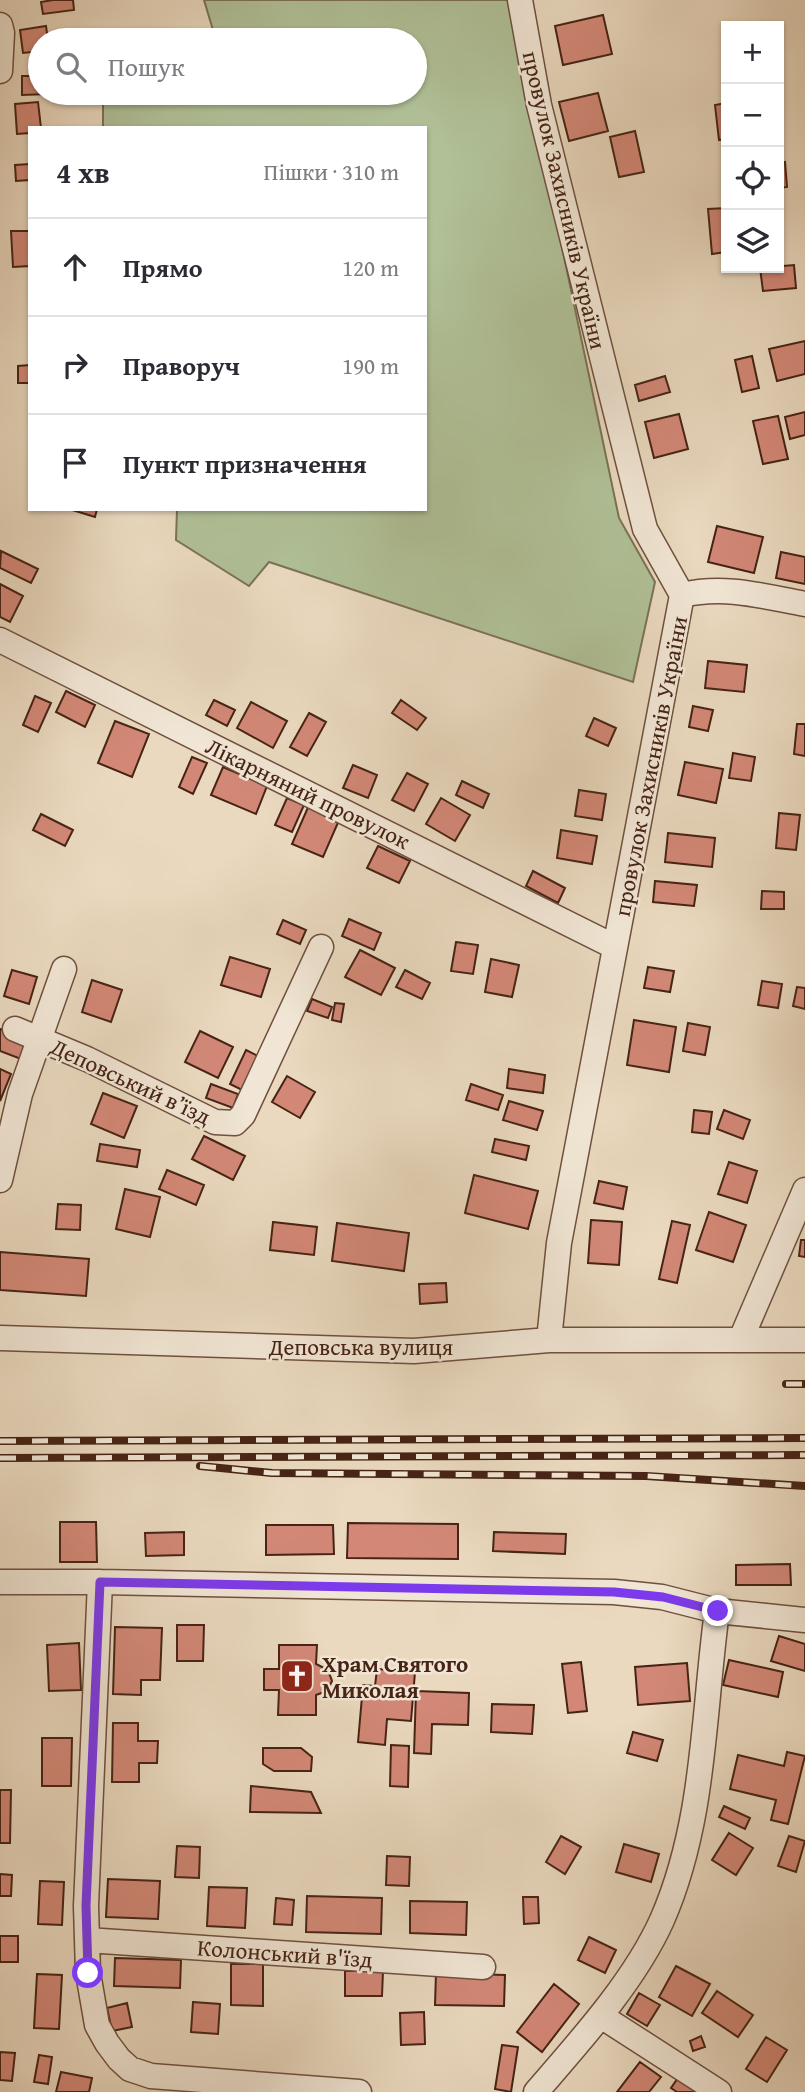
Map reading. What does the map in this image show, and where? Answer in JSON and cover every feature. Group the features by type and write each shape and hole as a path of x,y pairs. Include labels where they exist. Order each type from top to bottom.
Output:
{"street":[{"name":"провулок Захисників України","path":"520,0 539,105 645,529 682,595 559,1243 549,1340"},
{"path":"0,25 0,71"},
{"path":"682,595 704,590 728,590 805,604"},
{"name":"Лікарняний провулок","path":"0,640 615,947"},
{"name":"Деповський в’їзд","path":"15,1029 87,1059 215,1122 235,1123 243,1115 321,947"},
{"name":"Деповський в’їзд","path":"0,1180 20,1094 64,968"},
{"path":"741,1339 805,1190"},
{"name":"Деповська вулиця","path":"0,1338 414,1351 549,1340 805,1339"},
{"path":"0,1582 614,1592 663,1597 718,1611 805,1620"},
{"path":"100,1582 86,1906 88,1973 97,2025 118,2059 130,2068 151,2076 359,2092"},
{"path":"536,2092 601,2016 631,1973 661,1922 679,1876 699,1793 718,1611"},
{"name":"Колонський в'їзд","path":"87,1940 483,1967"},
{"path":"601,2016 719,2092"}],"green space":[{"path":"204,0 510,0 619,518 655,582 633,682 269,562 249,586 176,540 177,511 427,511 427,126 103,126 103,105 427,105 427,28 212,28"}],"building":[{"path":"73,0 74,10 43,14 41,2"},
{"path":"603,15 612,54 563,65 555,26"},
{"path":"28,29 28,52 23,53 20,30"},
{"path":"22,76 28,76 28,95 22,95"},
{"path":"598,93 608,131 569,141 559,102"},
{"path":"15,104 38,105 41,126 28,126 28,133 17,134"},
{"path":"721,104 721,140 719,140 715,105"},
{"path":"635,131 644,172 619,177 610,137"},
{"path":"784,162 787,187 784,187"},
{"path":"28,164 28,180 16,181 15,165"},
{"path":"721,208 721,253 712,254 708,209"},
{"path":"11,231 28,231 28,266 13,267"},
{"path":"794,265 796,288 763,291 761,273 784,273 784,266"},
{"path":"805,341 805,374 777,381 769,349"},
{"path":"752,356 759,388 742,392 735,360"},
{"path":"28,365 28,383 18,383 18,366"},
{"path":"665,376 670,392 639,401 635,385"},
{"path":"805,412 805,435 790,439 785,417"},
{"path":"679,414 688,449 654,458 645,422"},
{"path":"778,416 788,459 763,464 753,421"},
{"path":"76,511 96,511 95,517"},
{"path":"717,526 763,537 754,573 708,562"},
{"path":"1,551 38,569 31,583 0,568"},
{"path":"781,552 805,557 805,584 776,578"},
{"path":"0,584 23,596 10,622 0,617"},
{"path":"708,661 747,665 744,692 705,688"},
{"path":"66,691 95,705 85,727 56,712"},
{"path":"35,696 51,703 38,732 23,725"},
{"path":"214,700 235,710 227,726 206,715"},
{"path":"401,700 426,718 417,730 392,713"},
{"path":"251,702 287,721 273,748 237,728"},
{"path":"693,706 713,710 708,731 689,727"},
{"path":"309,713 326,722 307,756 290,747"},
{"path":"594,718 616,728 608,746 586,736"},
{"path":"115,721 149,734 132,777 98,763"},
{"path":"797,724 805,724 805,756 794,754"},
{"path":"733,753 755,757 751,781 729,778"},
{"path":"192,757 207,763 193,794 179,787"},
{"path":"685,762 723,769 716,803 678,795"},
{"path":"353,765 377,775 368,798 343,788"},
{"path":"223,767 267,786 256,814 211,795"},
{"path":"407,773 428,784 414,811 392,800"},
{"path":"462,781 489,794 483,808 456,795"},
{"path":"579,790 606,794 602,820 575,816"},
{"path":"287,798 304,805 292,832 275,825"},
{"path":"441,798 470,815 455,841 426,824"},
{"path":"309,805 340,818 323,857 292,844"},
{"path":"779,813 800,815 796,850 776,848"},
{"path":"41,814 73,830 65,846 33,830"},
{"path":"561,830 597,836 592,864 557,858"},
{"path":"668,833 715,838 712,867 665,862"},
{"path":"378,846 410,861 399,883 367,868"},
{"path":"533,871 565,888 558,903 526,886"},
{"path":"655,881 697,885 694,906 653,902"},
{"path":"762,891 784,892 784,909 761,909"},
{"path":"349,919 381,933 374,950 342,936"},
{"path":"283,920 306,930 300,944 277,934"},
{"path":"456,942 478,945 473,974 451,971"},
{"path":"360,950 395,968 381,995 345,977"},
{"path":"230,957 270,969 261,997 221,985"},
{"path":"491,959 519,965 512,997 485,992"},
{"path":"648,967 674,971 670,992 644,988"},
{"path":"12,970 37,977 29,1004 4,996"},
{"path":"405,970 430,983 422,999 396,987"},
{"path":"92,980 122,990 111,1022 82,1012"},
{"path":"762,981 782,984 778,1008 758,1005"},
{"path":"797,987 805,988 805,1009 793,1006"},
{"path":"312,999 332,1007 328,1018 307,1011"},
{"path":"335,1003 344,1004 341,1022 332,1020"},
{"path":"634,1020 676,1027 669,1072 627,1065"},
{"path":"688,1023 710,1027 705,1055 683,1051"},
{"path":"0,1029 29,1040 21,1059 0,1051"},
{"path":"200,1031 233,1047 218,1078 185,1062"},
{"path":"246,1050 262,1058 246,1092 230,1084"},
{"path":"0,1069 11,1074 0,1101"},
{"path":"509,1069 545,1075 543,1093 507,1088"},
{"path":"287,1076 315,1092 300,1118 272,1102"},
{"path":"211,1084 238,1094 233,1108 206,1098"},
{"path":"471,1084 503,1095 498,1110 466,1100"},
{"path":"103,1093 137,1106 124,1138 91,1124"},
{"path":"509,1101 543,1111 537,1130 503,1120"},
{"path":"694,1110 712,1112 709,1134 692,1132"},
{"path":"724,1110 750,1120 743,1139 717,1129"},
{"path":"204,1136 245,1156 233,1180 192,1159"},
{"path":"495,1139 529,1146 526,1160 492,1152"},
{"path":"100,1144 140,1150 137,1167 97,1161"},
{"path":"729,1162 757,1171 747,1203 718,1194"},
{"path":"167,1170 204,1185 196,1205 159,1189"},
{"path":"474,1175 538,1191 528,1229 465,1213"},
{"path":"599,1181 627,1187 623,1209 594,1203"},
{"path":"125,1189 160,1197 150,1237 116,1229"},
{"path":"58,1204 81,1205 80,1230 56,1229"},
{"path":"709,1212 746,1225 733,1262 696,1250"},
{"path":"591,1220 622,1222 619,1265 588,1263"},
{"path":"672,1221 690,1225 677,1283 659,1279"},
{"path":"273,1222 317,1227 314,1255 270,1250"},
{"path":"337,1223 409,1233 404,1271 332,1261"},
{"path":"801,1240 805,1240 805,1257 799,1256"},
{"path":"0,1252 89,1259 86,1296 0,1290"},
{"path":"446,1283 447,1302 420,1304 419,1284"},
{"path":"60,1522 96,1522 97,1562 60,1562"},
{"path":"348,1523 458,1524 458,1559 347,1558"},
{"path":"266,1525 333,1525 334,1554 266,1555"},
{"path":"184,1532 184,1555 146,1556 145,1533"},
{"path":"494,1532 566,1534 565,1554 493,1551"},
{"path":"790,1564 791,1585 736,1585 736,1565"},
{"path":"177,1625 204,1625 203,1661 177,1661"},
{"path":"115,1627 162,1628 160,1680 141,1680 141,1695 113,1694"},
{"path":"779,1636 805,1644 805,1671 771,1661"},
{"path":"79,1643 81,1690 49,1691 47,1645"},
{"name":"Храм Святого Миколая","path":"279,1645 317,1645 316,1664 328,1670 332,1681 327,1691 316,1695 316,1715 278,1715 279,1690 264,1690 264,1669 279,1669"},
{"path":"729,1660 783,1672 778,1697 723,1685"},
{"path":"581,1662 587,1711 568,1713 562,1664"},
{"path":"687,1663 690,1701 638,1705 635,1667"},
{"path":"377,1669 415,1672 411,1721 387,1719 385,1745 358,1742 363,1685 375,1686"},
{"path":"416,1691 469,1693 468,1725 432,1724 431,1754 414,1753"},
{"path":"492,1704 534,1705 532,1734 491,1732"},
{"path":"113,1723 138,1723 138,1741 158,1741 157,1763 139,1763 139,1782 112,1782"},
{"path":"633,1732 663,1740 657,1761 627,1753"},
{"path":"42,1738 72,1738 71,1786 42,1786"},
{"path":"391,1745 409,1746 408,1787 390,1786"},
{"path":"263,1748 301,1748 312,1757 311,1771 274,1771 263,1764"},
{"path":"787,1752 805,1756 788,1824 771,1820 776,1800 730,1789 738,1755 784,1766"},
{"path":"251,1786 311,1792 321,1813 250,1812"},
{"path":"0,1790 11,1790 10,1843 0,1843"},
{"path":"724,1806 750,1818 745,1829 719,1817"},
{"path":"729,1833 753,1848 736,1875 712,1860"},
{"path":"561,1836 581,1847 565,1874 546,1862"},
{"path":"789,1836 805,1841 796,1872 778,1866"},
{"path":"624,1844 659,1854 651,1882 616,1872"},
{"path":"177,1846 200,1847 199,1878 175,1877"},
{"path":"387,1856 410,1857 409,1886 386,1885"},
{"path":"0,1874 12,1875 11,1896 0,1896"},
{"path":"108,1879 160,1881 158,1919 106,1917"},
{"path":"40,1881 64,1882 62,1925 38,1924"},
{"path":"209,1887 247,1888 245,1928 207,1926"},
{"path":"307,1896 382,1898 381,1934 306,1932"},
{"path":"523,1897 538,1897 539,1923 524,1924"},
{"path":"276,1898 294,1900 292,1925 274,1924"},
{"path":"410,1901 467,1902 466,1935 410,1933"},
{"path":"0,1936 18,1936 18,1962 0,1962"},
{"path":"589,1937 616,1950 605,1973 578,1960"},
{"path":"115,1958 181,1960 180,1988 114,1986"},
{"path":"231,1964 263,1964 263,2006 231,2005"},
{"path":"676,1966 710,1984 692,2016 659,1997"},
{"path":"345,1971 383,1971 382,1996 345,1996"},
{"path":"436,1973 505,1975 504,2006 435,2005"},
{"path":"37,1974 62,1975 59,2029 34,2028"},
{"path":"554,1984 579,2004 542,2052 517,2032"},
{"path":"717,1991 753,2015 738,2037 702,2013"},
{"path":"639,1993 660,2005 647,2026 627,2014"},
{"path":"193,2002 220,2004 218,2034 191,2032"},
{"path":"127,2003 132,2027 112,2031 107,2008"},
{"path":"424,2012 425,2044 401,2045 400,2013"},
{"path":"701,2036 705,2047 693,2051 690,2041"},
{"path":"766,2037 787,2050 767,2082 746,2069"},
{"path":"502,2045 518,2047 511,2092 495,2089"},
{"path":"0,2052 15,2053 12,2081 0,2080"},
{"path":"39,2055 52,2057 48,2084 34,2082"},
{"path":"640,2062 661,2077 649,2092 617,2092"},
{"path":"61,2072 92,2078 89,2092 56,2092"},
{"path":"680,2075 702,2092 677,2092 671,2088"}],"railway":[{"path":"786,1384 805,1384"},
{"path":"0,1441 805,1438"},
{"path":"0,1458 805,1455"},
{"path":"200,1466 272,1473 646,1476 805,1486"}],"place":[{"name":"Храм Святого Миколая","path":"297,1676"}],"route":[{"path":"88,1973 86,1906 100,1582 614,1592 663,1597 718,1611"}]}
